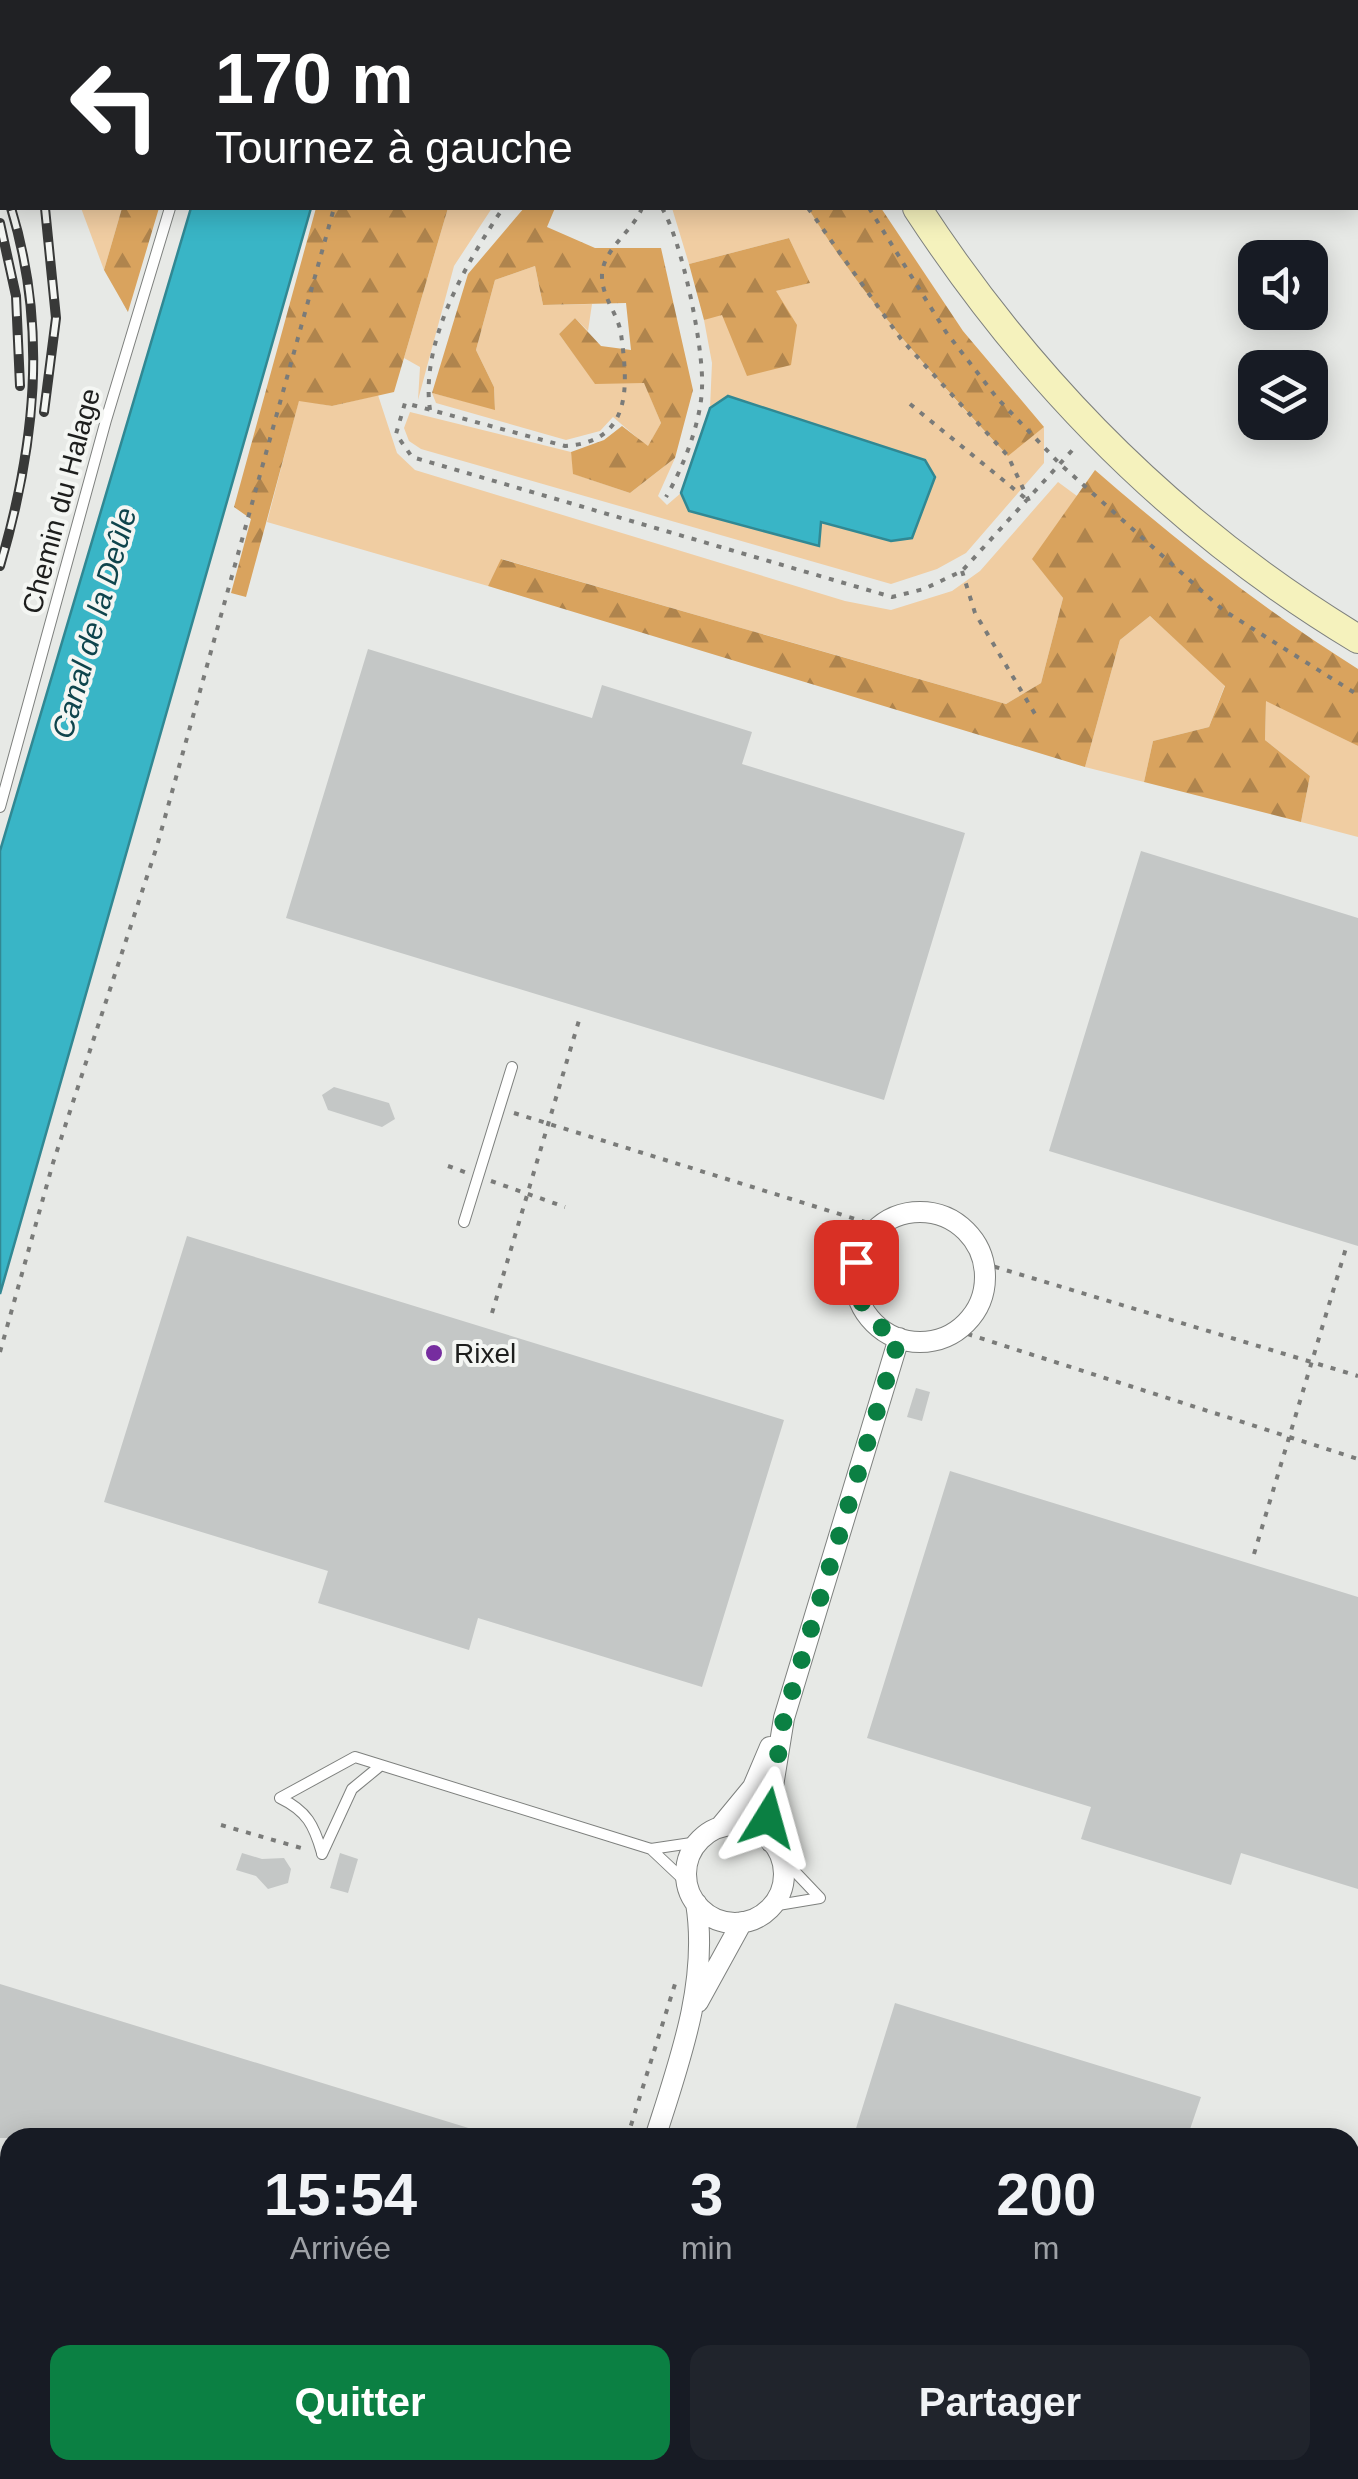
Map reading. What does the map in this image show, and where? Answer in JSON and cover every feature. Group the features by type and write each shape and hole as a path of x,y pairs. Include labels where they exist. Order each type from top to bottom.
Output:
{"main road":[{"path":"919,210 1016,346 1090,430 1172,506 1284,594 1358,639"}],"street":[{"path":"916,1211 955,1222 973,1240 982,1264 982,1296 974,1313 956,1330 934,1340 899,1338 872,1321 854,1282 863,1244 878,1226 916,1211"},
{"path":"692,2012 742,1922 772,1906 782,1887 768,1818 784,1718 899,1338"},
{"path":"658,2128 692,2012 701,1936 696,1904 687,1883 688,1860 698,1842 720,1827 752,1787 784,1718"},
{"path":"720,1827 745,1826 776,1850"},
{"path":"696,1904 714,1918 742,1922"}],"lane":[{"name":"Chemin du Halage","path":"0,807 106,420 169,210"},
{"path":"464,1222 512,1067"},
{"path":"322,1854 314,1824 299,1807 280,1798 355,1757 651,1849 698,1842"},
{"path":"322,1854 352,1789 380,1766"},
{"path":"651,1849 687,1883"},
{"path":"772,1906 820,1898 776,1850"}],"path":[{"path":"0,1352 53,1162 157,846 333,210"},
{"path":"430,410 428,393 439,337 462,270 502,210"},
{"path":"641,210 602,272 605,296 621,332 627,400 602,435 583,445 565,446 405,403 396,434 412,457 892,597 924,589 962,571 1090,430"},
{"path":"663,210 682,264 702,390 679,475 666,497"},
{"path":"809,210 902,340 1008,456 1029,501"},
{"path":"870,210 946,332 998,398 1060,464 1223,610 1358,694"},
{"path":"910,404 1029,501"},
{"path":"962,571 982,627 1035,714"},
{"path":"492,1313 580,1017"},
{"path":"500,1109 878,1226"},
{"path":"448,1166 565,1208"},
{"path":"1254,1554 1346,1248"},
{"path":"982,1264 1358,1376"},
{"path":"956,1330 1358,1459"},
{"path":"221,1826 322,1854"},
{"path":"631,2128 676,1981"}],"shaded area":[{"path":"82,210 121,210 104,270"},
{"path":"447,210 491,210 454,266 418,400 420,367 404,358"},
{"path":"673,210 809,210 852,274 901,336 1007,455 1044,427 1044,463 966,553 937,569 891,584 421,449 409,441 404,428 410,412 571,452 574,474 630,493 675,458 658,496 667,505 681,493 689,511 818,546 821,522 891,541 728,396 710,408 712,363 704,320 776,291 809,283 789,238 689,264"},
{"path":"535,266 543,305 592,304 588,331 575,318 559,334 595,383 644,382 661,423 648,447 613,417 600,431 566,440 436,403 432,393 495,409 494,387 476,350 495,280"},
{"path":"378,395 397,453 415,470 845,601 891,610 952,591 980,571 1058,482 1077,496 1033,559 1063,598 1041,683 1006,704 502,559 488,586 267,522 299,400 332,406"},
{"path":"1150,616 1225,685 1209,727 1153,741 1144,782 1085,767 1120,640"},
{"path":"1266,700 1358,746 1358,837 1301,822 1310,776 1265,740"}],"green space":[{"path":"121,210 158,210 128,312 104,270"},
{"path":"315,210 447,210 394,392 332,406 299,401 246,597 231,593 251,519 234,507"},
{"path":"522,210 554,210 547,227 595,248 661,248 693,390 675,458 630,493 573,474 571,452 604,440 622,426 648,446 661,423 644,383 595,384 559,334 575,318 601,346 631,350 626,303 543,305 535,266 495,280 476,350 494,387 495,410 432,393 468,274"},
{"path":"809,210 882,210 963,331 1044,427 1008,456 876,306"},
{"path":"789,238 810,283 776,291 797,325 791,365 747,376 722,315 704,320 689,264"},
{"path":"1095,470 1223,575 1358,669 1358,746 1266,701 1265,740 1310,776 1301,822 1144,782 1153,741 1209,727 1225,686 1150,616 1120,640 1085,767 488,586 501,559 1006,704 1041,683 1063,598 1032,559"}],"water":[{"name":"Canal de la Deûle","path":"190,210 310,210 0,1294 0,851"},
{"path":"728,396 925,460 935,477 912,538 891,541 821,522 819,546 689,511 681,493 710,408"}],"building":[{"path":"368,649 592,718 602,685 752,732 742,764 965,833 884,1100 286,918"},
{"path":"1141,851 1358,918 1358,1246 1049,1151"},
{"path":"334,1087 389,1103 395,1119 382,1127 328,1110 322,1095"},
{"path":"187,1236 784,1420 702,1687 478,1618 469,1650 318,1603 328,1571 104,1502"},
{"path":"916,1388 930,1392 922,1421 907,1417"},
{"path":"950,1471 1358,1597 1358,1889 1241,1853 1231,1885 1081,1839 1091,1807 867,1738"},
{"path":"242,1853 262,1859 284,1858 291,1869 288,1883 268,1889 256,1876 236,1870"},
{"path":"340,1853 358,1859 348,1893 330,1888"},
{"path":"0,1984 468,2128 0,2128"},
{"path":"895,2003 1201,2097 1190,2128 856,2128"}],"railway":[{"path":"0,566 22,477 32,388 30,298 12,210"},
{"path":"44,412 56,318 45,210"},
{"path":"0,223 16,296 20,386"}],"place":[{"name":"Rixel","path":"434,1353"}],"route":[{"path":"768,1818 784,1718 899,1338 872,1321 859,1299 854,1282 856,1262"}]}
